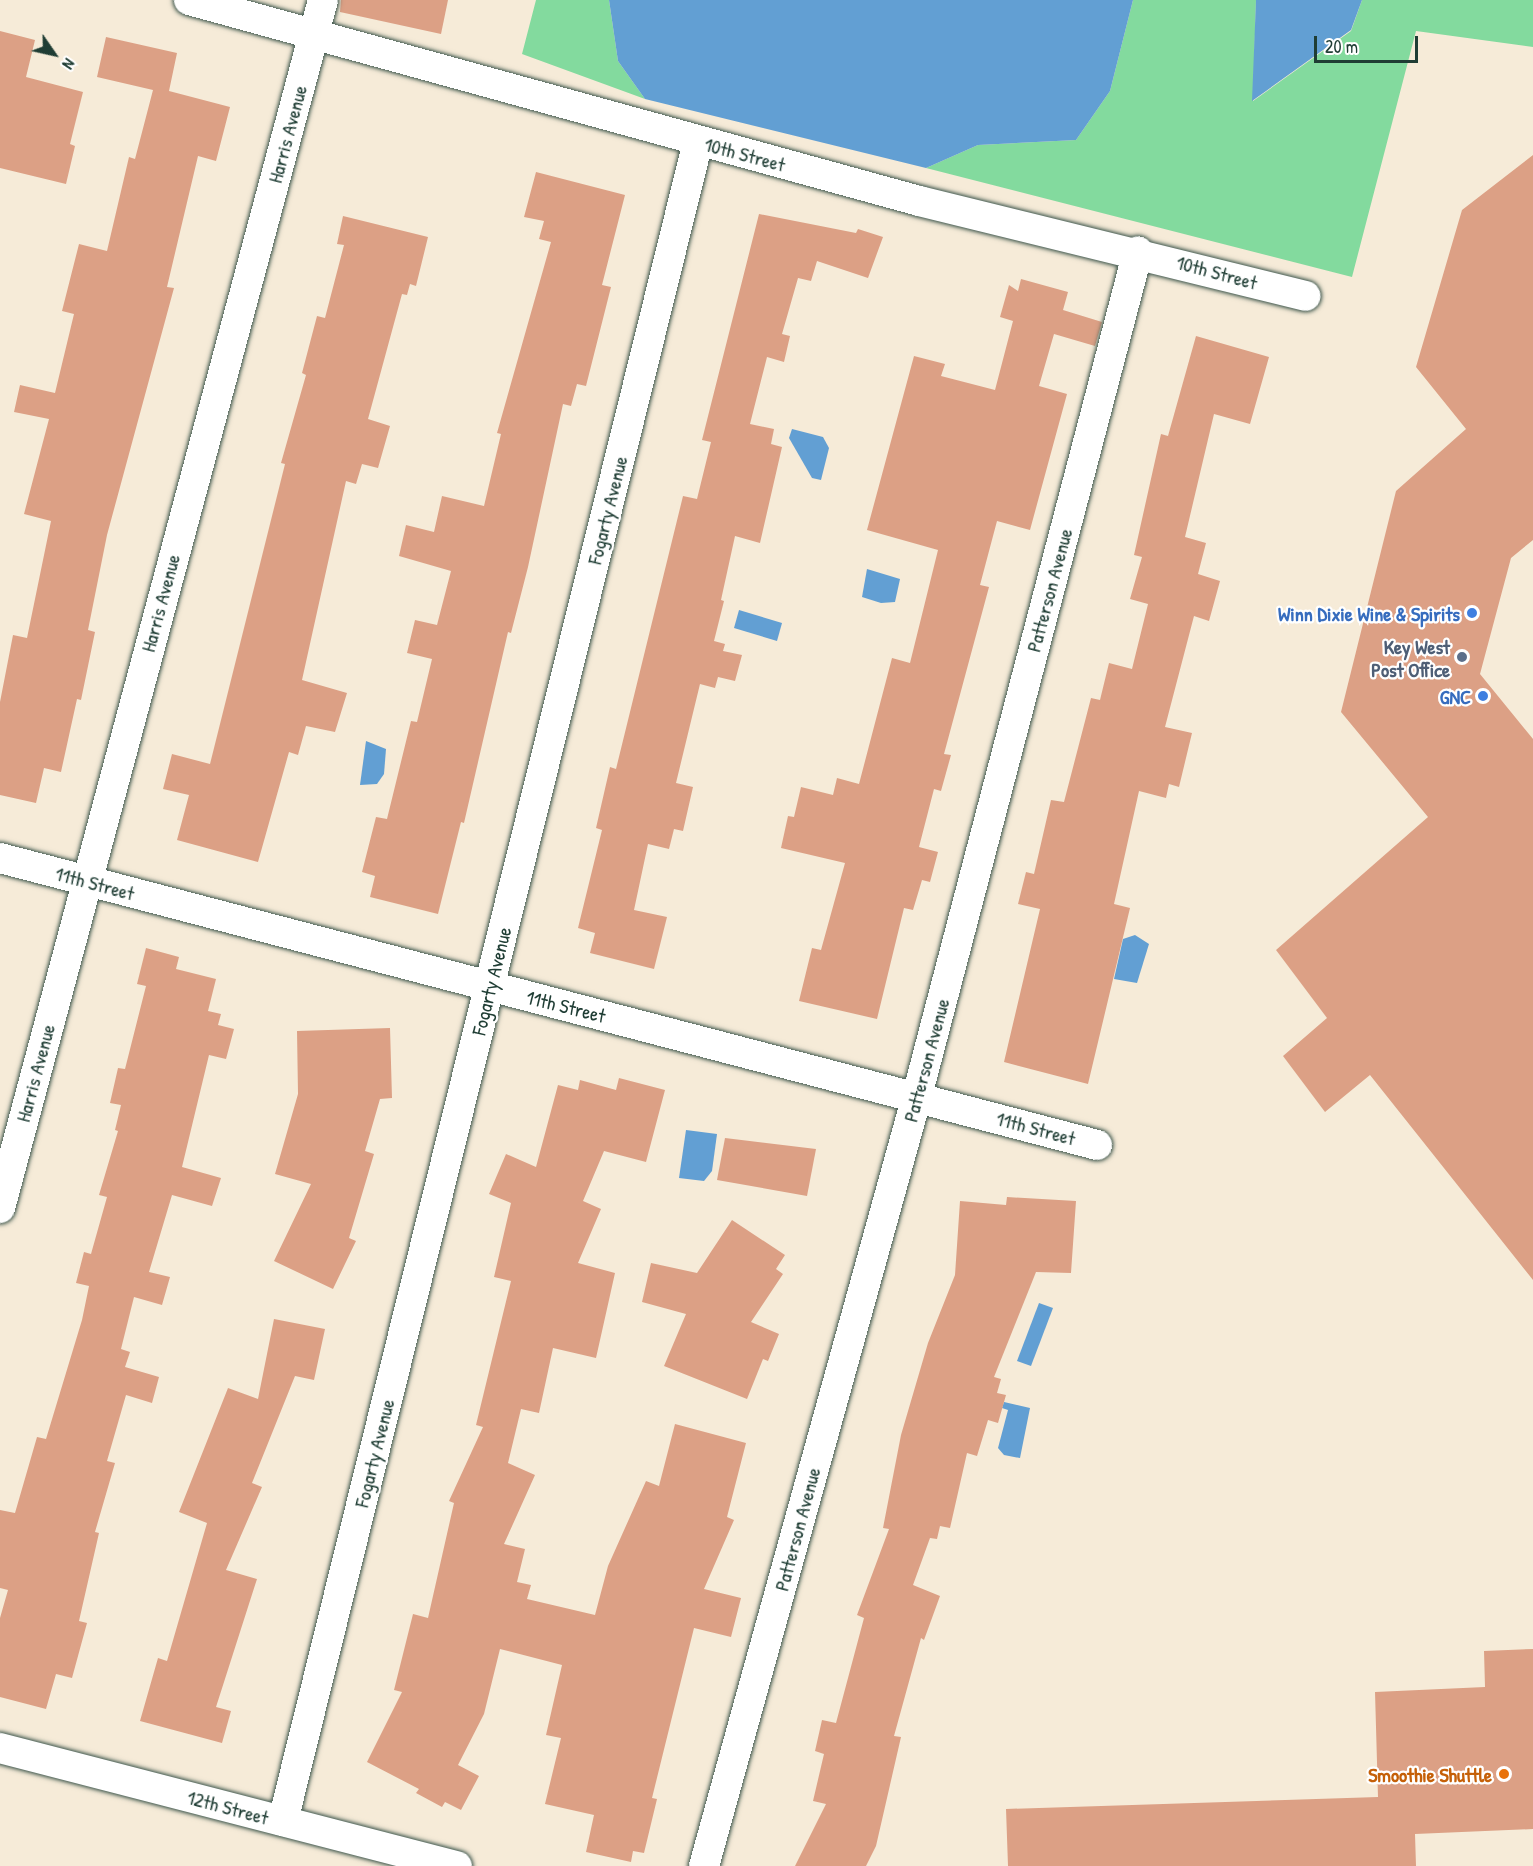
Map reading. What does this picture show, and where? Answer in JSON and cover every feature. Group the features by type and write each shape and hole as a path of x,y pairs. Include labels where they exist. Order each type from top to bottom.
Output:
{"street":[{"name":"10th Street","path":"189,0 919,201 1138,251 1305,296"},
{"name":"Harris Avenue","path":"0,1208 85,881 323,0"},
{"name":"Fogarty Avenue","path":"282,1821 698,141"},
{"name":"Patterson Avenue","path":"704,1866 917,1096 1138,251"},
{"name":"11th Street","path":"0,858 489,988 917,1096 1096,1145"},
{"name":"12th Street","path":"0,1748 457,1866"}],"green space":[{"path":"536,0 609,0 618,61 645,99 522,54"},
{"path":"1133,0 1256,0 1253,101 1351,31 1362,0 1533,0 1533,47 1416,31 1352,277 926,168 978,145 1076,140 1110,91"}],"water":[{"path":"609,0 1133,0 1110,91 1076,140 978,145 926,168 645,99 618,61"},
{"path":"1256,0 1362,0 1351,30 1252,101"},
{"path":"792,429 823,437 829,448 821,480 812,478 789,438"},
{"path":"867,569 900,579 895,602 881,603 862,597"},
{"path":"739,610 782,623 777,641 734,628"},
{"path":"366,741 386,749 384,774 377,784 360,785"},
{"path":"1135,935 1149,944 1137,983 1114,979 1123,939"},
{"path":"686,1130 717,1134 712,1171 704,1181 679,1178"},
{"path":"1039,1303 1053,1308 1031,1366 1017,1361"},
{"path":"1004,1402 1030,1408 1020,1458 1004,1455 998,1448 1008,1410 1002,1408"}],"building":[{"path":"341,0 448,0 441,34 340,12"},
{"path":"0,31 35,40 26,77 83,92 70,144 75,146 66,184 0,168"},
{"path":"106,37 177,53 169,91 230,107 216,161 198,156 167,287 174,288 107,535 88,630 95,632 81,700 77,699 61,772 44,768 36,803 0,795 0,702 13,635 27,638 51,521 24,514 49,419 14,412 20,385 55,393 74,314 62,311 79,244 107,251 129,157 135,159 153,90 97,77"},
{"path":"1533,155 1533,540 1511,558 1480,674 1533,739 1533,1280 1370,1075 1325,1112 1283,1056 1327,1018 1276,950 1428,817 1341,712 1396,491 1466,429 1416,367 1462,210"},
{"path":"536,172 625,195 602,285 611,287 586,386 577,384 571,406 563,404 528,567 511,633 508,632 464,823 461,822 438,914 370,897 375,876 362,872 376,817 387,819 411,721 417,722 432,659 407,653 415,620 437,625 451,571 399,556 406,525 434,532 442,496 484,506 501,434 497,433 551,242 539,239 544,221 524,217"},
{"path":"759,214 856,233 858,229 883,237 868,278 817,261 811,281 798,278 782,334 790,336 784,362 767,357 750,424 774,429 771,444 782,447 760,543 735,536 721,600 724,601 714,641 725,644 723,651 742,655 735,681 718,677 715,688 700,684 676,783 693,787 683,831 674,829 669,849 648,844 634,910 667,917 654,969 590,953 595,933 578,928 602,830 596,828 610,767 616,769 683,496 697,499 711,442 702,440"},
{"path":"343,216 428,237 416,286 410,284 407,295 402,294 368,419 390,426 378,468 362,464 356,484 346,481 302,680 347,693 335,732 306,726 298,755 289,752 258,862 177,840 189,795 163,789 172,754 210,764 285,464 281,463 306,375 302,373 317,316 325,318 344,245 337,244"},
{"path":"1021,279 1068,292 1063,310 1102,322 1095,346 1054,334 1039,386 1067,394 1030,530 997,521 980,585 989,587 944,754 951,755 941,791 934,789 919,847 938,852 930,882 922,880 913,910 904,908 877,1019 799,1001 812,948 821,950 845,863 781,848 788,816 794,817 801,787 833,795 837,778 859,784 892,658 910,663 938,550 867,530 914,356 945,364 941,376 995,390 1013,321 1000,317 1009,285 1018,291"},
{"path":"1196,336 1269,357 1250,424 1214,414 1185,537 1206,543 1198,574 1220,581 1209,621 1194,616 1165,727 1192,733 1179,787 1169,784 1166,798 1139,791 1114,904 1130,908 1088,1084 1004,1062 1040,909 1018,904 1026,872 1034,874 1051,800 1064,802 1091,698 1100,700 1109,663 1132,669 1148,604 1130,599 1142,557 1134,555 1161,434 1168,436"},
{"path":"146,948 179,957 176,969 216,979 208,1011 221,1014 218,1025 234,1029 226,1059 209,1055 182,1167 221,1178 212,1206 172,1195 149,1272 170,1277 162,1305 134,1297 121,1349 130,1352 125,1367 159,1377 152,1403 126,1395 107,1461 115,1463 95,1532 99,1533 79,1621 87,1623 72,1678 56,1674 46,1709 0,1697 0,1618 8,1590 0,1588 0,1510 15,1513 37,1437 46,1439 82,1320 89,1286 76,1283 84,1252 91,1254 107,1197 99,1195 118,1131 115,1130 121,1105 110,1103 118,1068 125,1069 146,986 137,984"},
{"path":"390,1028 392,1098 380,1099 365,1151 374,1154 349,1238 356,1241 333,1289 274,1261 311,1184 275,1174 298,1094 297,1031"},
{"path":"619,1078 665,1090 646,1162 604,1151 583,1201 601,1209 578,1263 615,1273 596,1358 553,1348 539,1413 521,1409 508,1463 535,1475 504,1544 525,1549 517,1582 531,1585 527,1599 595,1615 608,1566 646,1481 659,1486 675,1424 746,1443 727,1517 734,1520 704,1589 741,1598 731,1637 694,1628 652,1798 657,1799 644,1853 633,1851 631,1862 586,1852 594,1815 545,1804 561,1738 546,1735 562,1665 500,1649 484,1714 458,1765 479,1776 461,1810 445,1802 442,1807 416,1793 419,1789 367,1762 402,1692 394,1690 413,1614 428,1618 454,1503 449,1501 483,1427 476,1425 511,1281 494,1277 511,1203 489,1194 506,1154 536,1167 558,1085 578,1090 580,1080 616,1090"},
{"path":"725,1138 816,1149 807,1196 717,1180"},
{"path":"1007,1197 1076,1201 1071,1273 1036,1272 994,1377 1001,1379 997,1393 1006,1395 998,1423 988,1420 977,1456 967,1453 950,1528 940,1526 937,1539 930,1538 913,1585 940,1596 924,1640 921,1638 894,1736 901,1737 876,1846 866,1866 795,1866 826,1804 813,1801 824,1754 815,1751 822,1720 836,1723 864,1618 857,1615 889,1529 883,1528 901,1435 928,1343 955,1275 960,1201 1006,1205"},
{"path":"732,1220 785,1255 776,1269 783,1274 751,1322 779,1334 768,1361 763,1359 747,1399 664,1366 686,1314 642,1302 651,1263 697,1273"},
{"path":"274,1319 325,1329 314,1380 295,1376 252,1483 262,1487 226,1570 257,1579 216,1707 231,1711 222,1743 140,1721 158,1658 167,1661 207,1523 179,1512 228,1388 258,1399"},
{"path":"1533,1649 1533,1829 1415,1834 1416,1866 1008,1866 1006,1809 1378,1797 1375,1692 1485,1687 1484,1651"}],"place":[{"name":"Winn Dixie Wine & Spirits","path":"1472,613"},
{"name":"Key West Post Office","path":"1462,657"},
{"name":"GNC","path":"1483,696"},
{"name":"Smoothie Shuttle","path":"1504,1774"}]}
